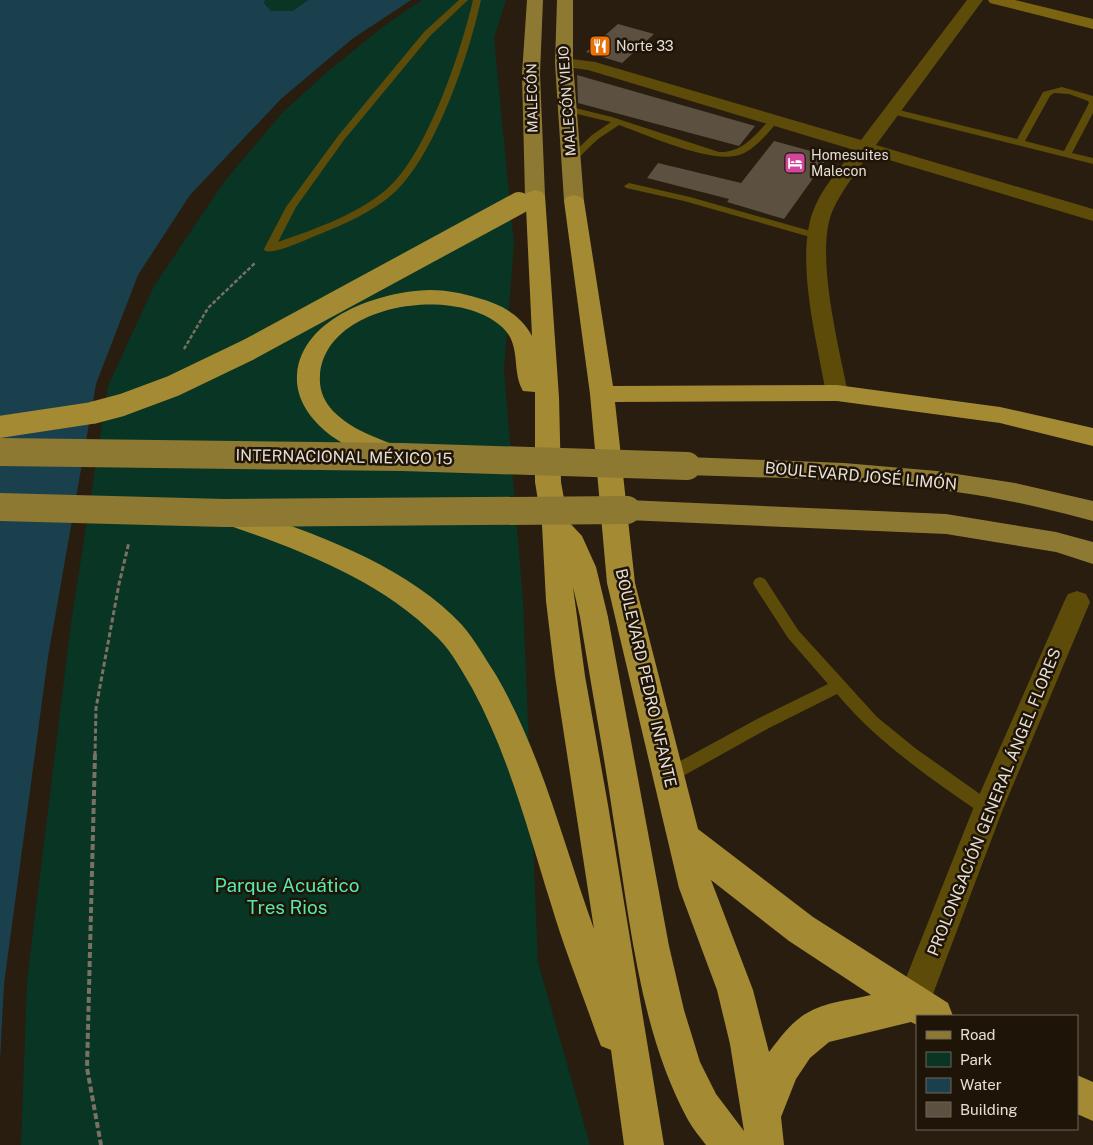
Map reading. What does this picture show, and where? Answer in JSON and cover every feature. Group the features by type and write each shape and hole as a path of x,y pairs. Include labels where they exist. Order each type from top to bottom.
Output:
{"highway":[{"path":"0,427 63,419 114,407 152,395 192,378 252,349 434,247 527,200 547,397 548,482"},
{"name":"BOULEVARD PEDRO INFANTE","path":"574,201 602,394 621,583 696,888 735,990 749,1044 763,1131"},
{"path":"402,457 356,440 338,428 323,414 314,402 308,389 307,375 309,362 316,348 330,332 348,319 382,304 423,297 444,297 484,306 501,315 512,324 524,342 548,482 560,529 560,601 570,676 644,1145"},
{"path":"602,394 837,393 1000,414 1093,436"},
{"path":"224,513 348,560 379,577 413,600 449,631 473,663 491,692 535,796 568,905 635,1091"},
{"path":"560,529 572,543 582,567 594,617 651,946 666,1010 683,1067 702,1108 730,1145"},
{"path":"682,837 801,929 924,1010"},
{"path":"763,1131 781,1067 797,1045 819,1026 924,1010"},
{"path":"1078,1094 1093,1102"}],"main road":[{"name":"MALECÓN","path":"527,200 531,26 535,0"},
{"name":"MALECÓN VIEJO","path":"565,0 564,64 574,201"},
{"path":"996,0 1093,24"},
{"name":"INTERNACIONAL MÉXICO 15","path":"0,452 402,457 687,466"},
{"name":"BOULEVARD JOSÉ LIMÓN","path":"687,466 847,472 939,480 1041,498 1093,511"},
{"path":"0,507 224,513 627,510 756,514 946,524 1056,542 1093,553"}],"street":[{"path":"837,393 819,295 817,236 822,213 835,188 975,0"},
{"path":"564,64 589,65 1093,215"},
{"name":"PROLONGACIÓN GENERAL ÁNGEL FLORES","path":"924,1010 988,808 1077,602"}],"lane":[{"path":"269,249 291,207 341,138 427,34 464,0"},
{"path":"269,249 364,209 378,200 411,168 433,129 462,56 473,21 476,0"},
{"path":"1020,143 1046,94 1056,89 1085,96 1092,99 1093,103 1067,154"},
{"path":"567,109 587,112 700,149 724,154 732,154 742,150 774,120"},
{"path":"891,111 1093,161"},
{"path":"571,160 580,150 616,123"},
{"path":"629,186 686,199 817,236"},
{"path":"760,583 793,634 856,708 937,774 988,808"},
{"path":"668,776 764,722 838,686"}],"path":[{"path":"184,350 208,308 269,249"},
{"path":"101,1145 87,1068 96,708 119,584 131,536"}],"green space":[{"path":"265,0 308,0 293,11 271,11 264,2"},
{"name":"Parque Acuático Tres Rios","path":"422,0 506,0 494,38 514,244 504,370 523,601 538,962 590,1145 21,1145 27,981 71,623 108,386 154,286 224,182 282,113 327,72 384,26"}],"water":[{"path":"0,0 265,0 264,3 271,11 293,11 308,0 411,0 352,39 281,99 190,195 138,275 96,384 48,657 4,984 0,1061"}],"building":[{"path":"618,24 654,34 622,63 586,52"},
{"path":"577,75 755,126 739,146 578,103"},
{"path":"774,141 829,156 784,219 727,202 729,199 647,178 658,163 741,183"}],"place":[{"name":"Norte 33","path":"600,46"},
{"name":"Homesuites Malecon","path":"795,163"}]}
